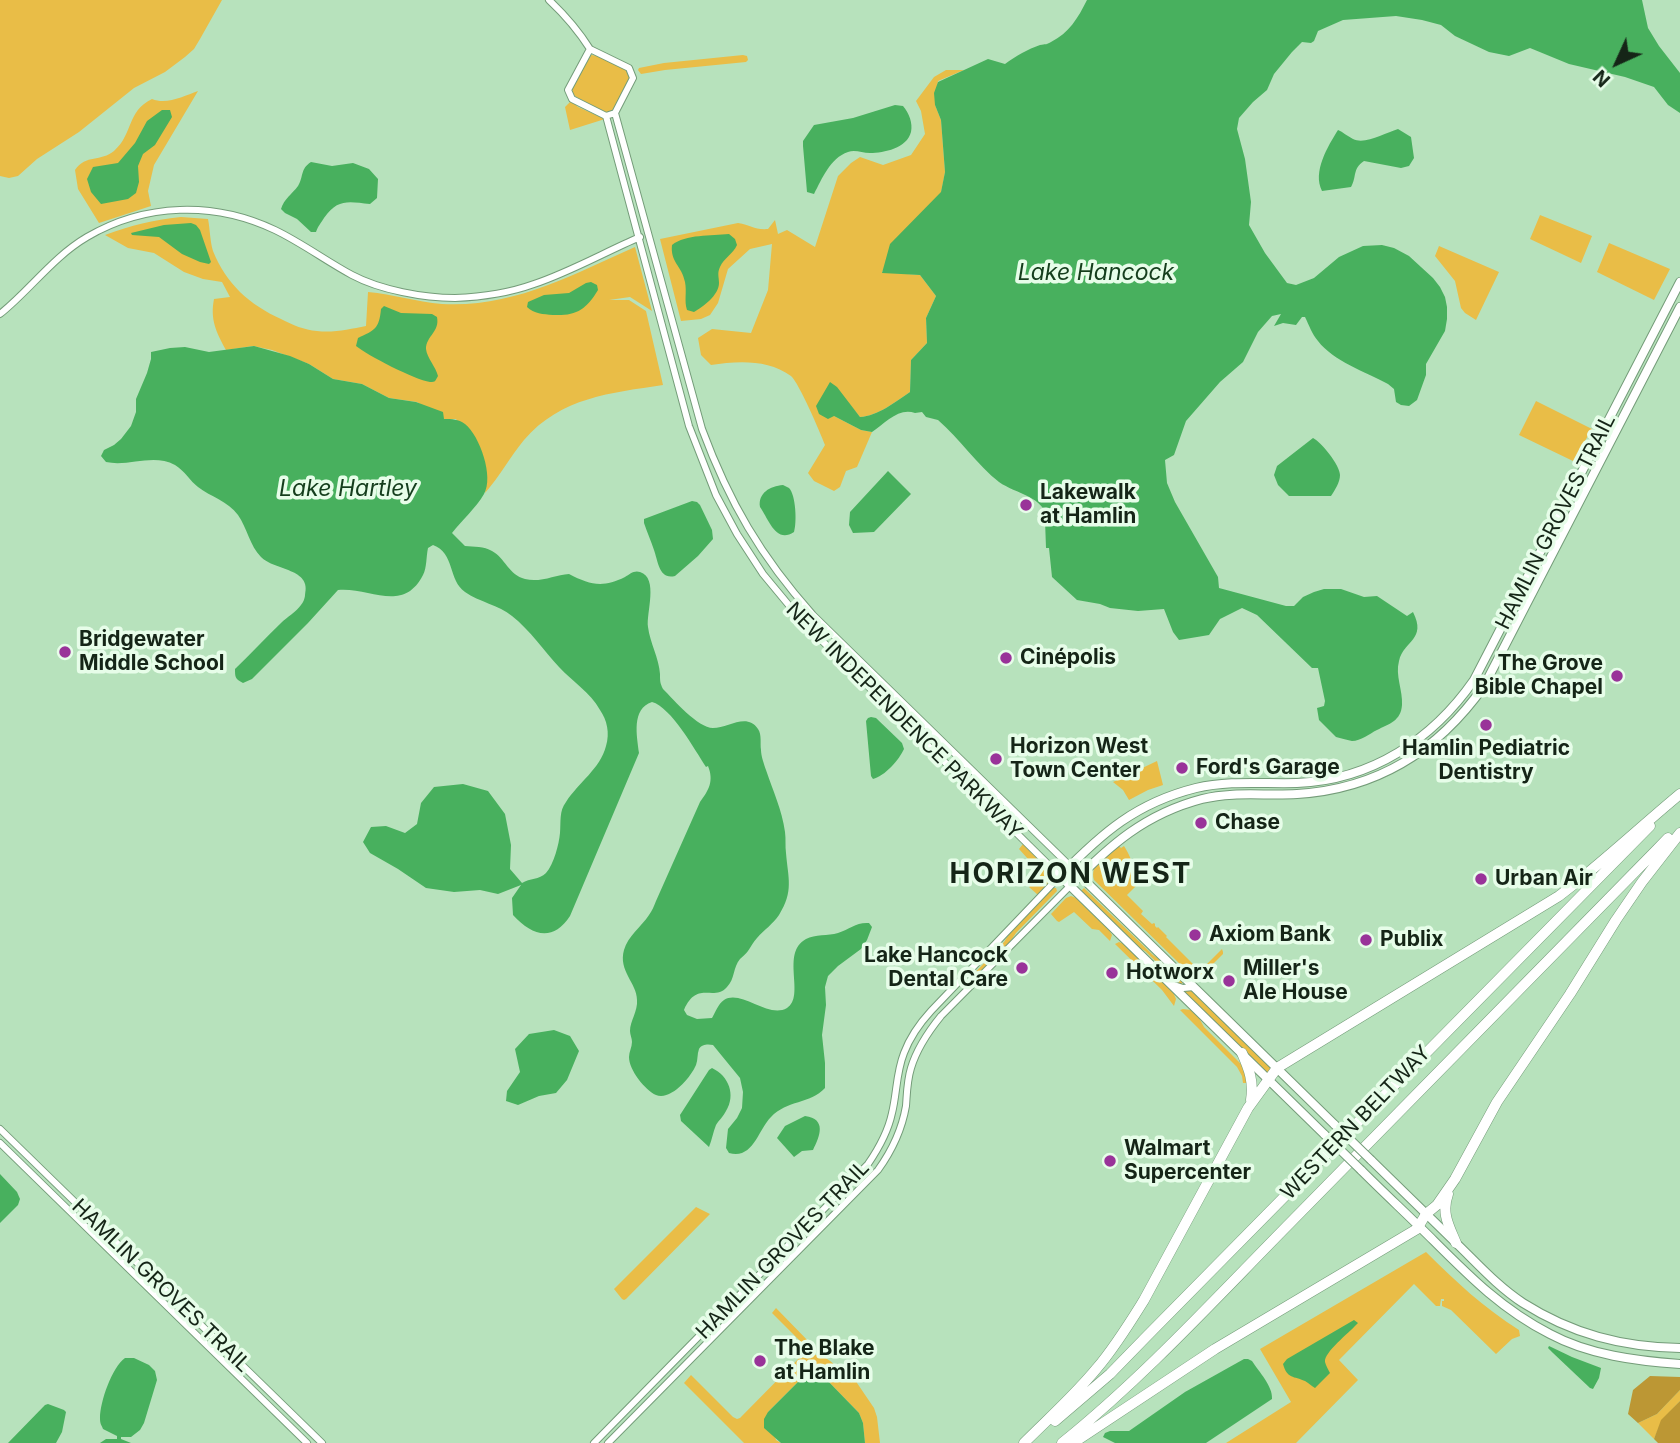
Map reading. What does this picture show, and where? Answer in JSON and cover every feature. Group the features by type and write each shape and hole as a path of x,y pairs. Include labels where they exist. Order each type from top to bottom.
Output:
{"highway":[{"path":"1025,1443 1100,1366 1126,1329 1248,1108 1277,1068 1559,896 1680,795"},
{"name":"WESTERN BELTWAY","path":"1025,1443 1068,1411 1110,1374 1680,795"},
{"name":"WESTERN BELTWAY","path":"1062,1443 1155,1359 1680,826"},
{"path":"1456,1244 1445,1212 1447,1198 1455,1179 1497,1102 1616,920 1680,833"},
{"path":"1242,1053 1252,1080 1248,1108"},
{"path":"1073,1443 1215,1349 1413,1232 1455,1179"}],"main road":[{"name":"HAMLIN GROVES TRAIL","path":"1060,876 1097,839 1119,822 1163,798 1224,783 1297,783 1342,776 1394,755 1426,734 1451,711 1474,680 1680,282"},
{"name":"HAMLIN GROVES TRAIL","path":"1070,886 1125,834 1180,806 1227,794 1294,795 1347,787 1399,766 1447,731 1484,686 1680,307"},
{"name":"NEW INDEPENDENCE PARKWAY","path":"1070,866 1456,1244 1521,1302 1580,1331 1615,1342 1650,1348 1680,1348"},
{"name":"NEW INDEPENDENCE PARKWAY","path":"1060,876 1491,1296 1552,1336 1596,1352 1680,1364"}],"street":[{"path":"549,0 566,16 590,49 629,68 633,78 615,113 606,116 572,99 568,90 590,49"},
{"name":"NEW INDEPENDENCE PARKWAY","path":"615,113 702,429 742,519 793,593 1070,866"},
{"name":"NEW INDEPENDENCE PARKWAY","path":"606,116 683,405 702,463 737,534 763,573 802,621 1060,876"},
{"path":"0,314 55,261 84,238 121,220 154,212 201,209 254,221 278,231 355,276 409,293 454,298 493,294 533,285 648,234"},
{"name":"HAMLIN GROVES TRAIL","path":"594,1443 869,1164 890,1122 900,1066 916,1029 930,1011 1060,876"},
{"name":"HAMLIN GROVES TRAIL","path":"608,1443 878,1171 900,1128 912,1066 929,1030 1070,886"},
{"path":"1169,982 1183,988 1194,987"},
{"name":"HAMLIN GROVES TRAIL","path":"0,1129 322,1443"},
{"name":"HAMLIN GROVES TRAIL","path":"0,1143 307,1443"},
{"path":"48,1190 55,1182"},
{"path":"277,1413 284,1406"}],"shaded area":[{"path":"0,0 222,0 194,49 185,57 165,72 134,88 18,176 9,178 0,176"},
{"path":"591,55 599,56 626,70 630,77 614,109 608,113 573,95 572,88"},
{"path":"747,56 746,62 641,74 638,70 664,63"},
{"path":"946,70 964,70 938,81 935,105 941,120 945,172 941,193 882,272 920,275 936,296 926,318 927,343 911,360 910,392 873,414 860,417 850,405 834,416 861,430 872,432 857,467 846,471 840,487 834,491 814,481 808,473 825,445 795,380 782,370 762,364 742,362 711,365 701,355 698,338 712,329 751,333 768,290 772,244 750,249 728,269 718,303 710,315 681,321 660,239 738,223 768,229 775,220 778,234 787,230 815,247 838,176 860,157 883,165 911,155 925,134 921,111 916,101 934,77"},
{"path":"198,91 154,165 148,191 151,206 99,223 78,189 75,170 84,162 114,151 144,104 152,99 169,100"},
{"path":"570,102 605,119 570,130 565,107"},
{"path":"1540,215 1592,236 1581,263 1530,239"},
{"path":"181,217 208,219 212,247 218,263 232,283 249,300 294,325 323,331 366,326 368,292 442,304 493,301 541,288 635,247 652,311 630,297 609,300 629,300 646,311 663,385 588,399 554,414 524,440 485,493 487,479 456,419 444,419 417,402 389,398 362,384 333,379 309,364 272,350 253,346 226,350 213,319 214,299 230,297 222,282 184,272 154,253 128,248 105,235 142,223"},
{"path":"1609,243 1670,269 1654,300 1597,272"},
{"path":"1439,246 1499,272 1476,320 1461,308 1455,281 1435,256"},
{"path":"1536,401 1592,429 1573,461 1519,435"},
{"path":"1157,761 1163,785 1129,800 1123,790 1113,782"},
{"path":"1023,844 1051,873 1050,882 1038,895 1029,887 1036,876 1028,859 1019,849"},
{"path":"1119,846 1124,846 1135,868 1145,880 1127,895 1143,911 1141,914 1154,923 1200,971 1222,949 1223,954 1196,980 1094,880 1097,864"},
{"path":"1053,888 1057,891 1016,933 1008,945 967,984 1011,931"},
{"path":"1084,888 1153,955 1164,962 1183,981 1182,984 1145,951 1134,945 1085,896 1081,891"},
{"path":"1071,896 1109,930 1112,935 1110,941 1074,912 1057,921 1051,914"},
{"path":"1119,942 1173,992 1176,999 1174,1006 1162,990 1115,944"},
{"path":"1182,991 1193,991 1272,1068 1269,1073 1266,1072"},
{"path":"1180,1010 1191,1010 1198,1016 1204,1027 1243,1066 1249,1083 1243,1083 1237,1067"},
{"path":"696,1207 710,1214 626,1299 622,1299 614,1289"},
{"path":"1426,1252 1470,1294 1519,1330 1520,1336 1512,1339 1496,1354 1451,1310 1442,1306 1444,1299 1441,1299 1440,1306 1436,1306 1414,1284 1339,1360 1358,1380 1296,1443 1226,1443 1291,1402 1260,1349"},
{"path":"776,1308 813,1346 805,1355 823,1357 844,1375 855,1380 874,1408 880,1443 865,1443 859,1413 825,1378 812,1372 802,1378 768,1412 776,1440 781,1443 744,1443 684,1383 691,1375 733,1417 740,1418 808,1349 772,1313"},
{"path":"1650,1376 1680,1377 1680,1390 1657,1414 1638,1423 1628,1414 1633,1390"},
{"path":"1680,1390 1680,1401 1662,1420 1654,1439 1638,1423 1657,1414"},
{"path":"1680,1401 1680,1443 1658,1443 1654,1439 1661,1420"}],"water":[{"name":"Lake Hancock","path":"1087,0 1642,0 1648,28 1680,73 1680,113 1668,105 1654,87 1569,64 1530,48 1509,56 1489,52 1455,36 1441,25 1396,16 1343,20 1318,31 1311,43 1302,42 1274,74 1267,90 1239,118 1237,129 1245,159 1251,202 1249,225 1287,283 1296,285 1314,278 1339,257 1363,246 1382,245 1409,256 1433,278 1445,297 1447,307 1445,331 1426,364 1426,375 1417,400 1409,406 1396,402 1394,389 1388,384 1341,360 1324,348 1305,317 1296,325 1283,323 1274,326 1281,314 1272,316 1258,332 1243,362 1220,382 1186,421 1174,455 1165,460 1167,483 1175,502 1218,577 1219,588 1286,606 1294,606 1303,597 1314,592 1341,589 1364,597 1377,596 1407,616 1413,612 1417,621 1416,634 1402,654 1398,667 1402,699 1399,715 1390,724 1359,740 1336,737 1319,720 1317,708 1324,706 1325,701 1318,668 1312,668 1257,615 1242,608 1220,619 1209,635 1179,640 1164,609 1138,611 1077,600 1052,577 1049,548 1046,548 1045,520 1048,520 1041,506 1028,496 999,482 938,420 926,417 922,412 903,412 872,432 861,430 834,416 828,419 819,414 816,406 830,382 860,417 880,411 910,392 911,360 927,343 926,318 936,296 920,275 882,273 890,244 941,192 945,172 941,120 934,93 938,82 988,59 1005,64 1027,51 1051,42 1072,24"},
{"path":"895,105 903,106 911,122 911,132 905,142 882,152 853,151 842,155 827,170 814,194 807,192 803,141 814,125 853,118"},
{"path":"162,110 170,110 172,117 155,145 143,154 138,166 139,182 136,193 128,199 101,204 91,192 87,179 93,167 118,163 135,143 147,121"},
{"path":"1398,129 1411,137 1414,158 1409,166 1401,168 1364,161 1356,170 1351,187 1322,191 1319,184 1320,168 1338,130 1353,139 1363,141"},
{"path":"311,162 332,166 353,163 369,169 378,179 377,198 370,204 339,204 329,212 316,232 311,232 281,209 298,186 305,167"},
{"path":"191,223 200,230 211,262 209,264 182,254 159,237 131,233 164,225"},
{"path":"729,234 737,245 720,267 716,292 698,310 687,310 685,282 674,260 672,245 691,237"},
{"path":"591,282 597,285 598,290 585,307 574,313 546,314 527,307 528,302 544,295 569,293"},
{"path":"384,306 401,313 432,314 437,317 437,326 426,349 438,376 434,381 423,380 403,372 356,346 358,338 375,328"},
{"name":"Lake Hartley","path":"254,346 290,356 333,379 362,384 389,398 416,402 443,412 444,419 465,424 476,438 484,457 487,487 477,504 452,533 465,546 482,547 492,551 515,574 525,579 569,574 590,583 603,584 640,572 649,581 648,627 663,689 687,713 707,727 743,721 754,724 758,729 762,757 780,808 785,832 789,884 787,899 777,918 740,959 727,987 717,993 700,993 694,996 684,1010 687,1015 697,1019 712,1018 718,1006 731,998 772,1010 787,1008 794,994 794,964 798,945 810,937 838,933 860,924 869,923 872,927 861,949 828,976 822,1035 825,1088 812,1097 777,1112 744,1152 729,1153 726,1148 728,1129 742,1108 740,1078 713,1045 700,1047 690,1076 668,1095 656,1095 652,1092 643,1084 630,1062 630,1027 637,1000 625,971 624,950 628,940 652,910 710,781 708,766 706,767 667,712 652,702 641,711 637,724 639,753 570,916 557,930 550,933 535,931 513,915 512,898 521,885 498,894 480,890 454,892 426,888 370,853 363,842 371,827 386,826 405,833 417,824 421,803 434,787 463,784 488,791 505,814 511,845 510,869 522,883 540,877 549,869 556,854 564,805 599,762 606,746 607,727 596,704 519,622 507,612 465,592 456,581 445,554 433,545 428,548 423,575 415,587 396,596 338,590 252,679 243,683 236,678 235,669 302,604 306,586 303,580 291,571 261,557 234,510 198,487 175,465 158,460 106,462 101,456 104,450 121,439 131,426 136,412 136,399 147,373 151,352 185,347 209,352"},
{"path":"1313,438 1337,466 1340,475 1338,483 1331,496 1289,496 1278,485 1274,475 1277,466"},
{"path":"888,471 911,494 874,532 853,533 849,525 850,512"},
{"path":"783,485 791,492 795,509 794,532 788,535 782,535 774,529 760,507 761,498 766,491"},
{"path":"692,501 700,505 712,530 713,539 675,576 666,575 658,564 644,519"},
{"path":"871,717 876,718 902,743 904,749 891,767 873,779 866,721"},
{"path":"554,1030 570,1036 579,1051 567,1080 556,1093 539,1096 518,1105 506,1101 507,1091 520,1072 515,1049 529,1034"},
{"path":"712,1068 727,1081 730,1099 726,1111 716,1125 709,1147 681,1121 680,1115"},
{"path":"805,1116 817,1121 819,1134 813,1150 802,1151 794,1157 777,1138 785,1126"},
{"path":"0,1174 20,1199 18,1205 0,1223"},
{"path":"1354,1320 1358,1323 1328,1353 1325,1362 1330,1373 1315,1388 1287,1372 1283,1364 1287,1359"},
{"path":"1549,1346 1601,1368 1593,1389 1553,1353"},
{"path":"125,1358 134,1358 149,1365 155,1371 157,1380 140,1430 131,1437 121,1437 131,1443 100,1443 106,1439 117,1439 117,1436 103,1429 100,1422 101,1411 111,1377"},
{"path":"1244,1359 1252,1361 1262,1374 1272,1399 1206,1443 1115,1443 1103,1437 1110,1431 1129,1431 1185,1392"},
{"path":"812,1372 825,1378 859,1413 865,1443 781,1443 764,1428 764,1419 768,1412 802,1378"},
{"path":"45,1405 66,1412 62,1432 56,1443 8,1443"}],"place":[{"name":"Lakewalk at Hamlin","path":"1026,505"},
{"name":"Bridgewater Middle School","path":"65,652"},
{"name":"Cinépolis","path":"1006,658"},
{"name":"The Grove Bible Chapel","path":"1617,676"},
{"name":"Hamlin Pediatric Dentistry","path":"1486,725"},
{"name":"Horizon West Town Center","path":"996,759"},
{"name":"Ford's Garage","path":"1182,768"},
{"name":"Chase","path":"1201,823"},
{"name":"Urban Air","path":"1481,879"},
{"name":"Axiom Bank","path":"1195,935"},
{"name":"Publix","path":"1366,940"},
{"name":"Lake Hancock Dental Care","path":"1022,968"},
{"name":"Hotworx","path":"1112,973"},
{"name":"Miller's Ale House","path":"1229,981"},
{"name":"Walmart Supercenter","path":"1110,1161"},
{"name":"The Blake at Hamlin","path":"760,1361"}],"district":[{"name":"HORIZON WEST","path":"1071,875"}]}
